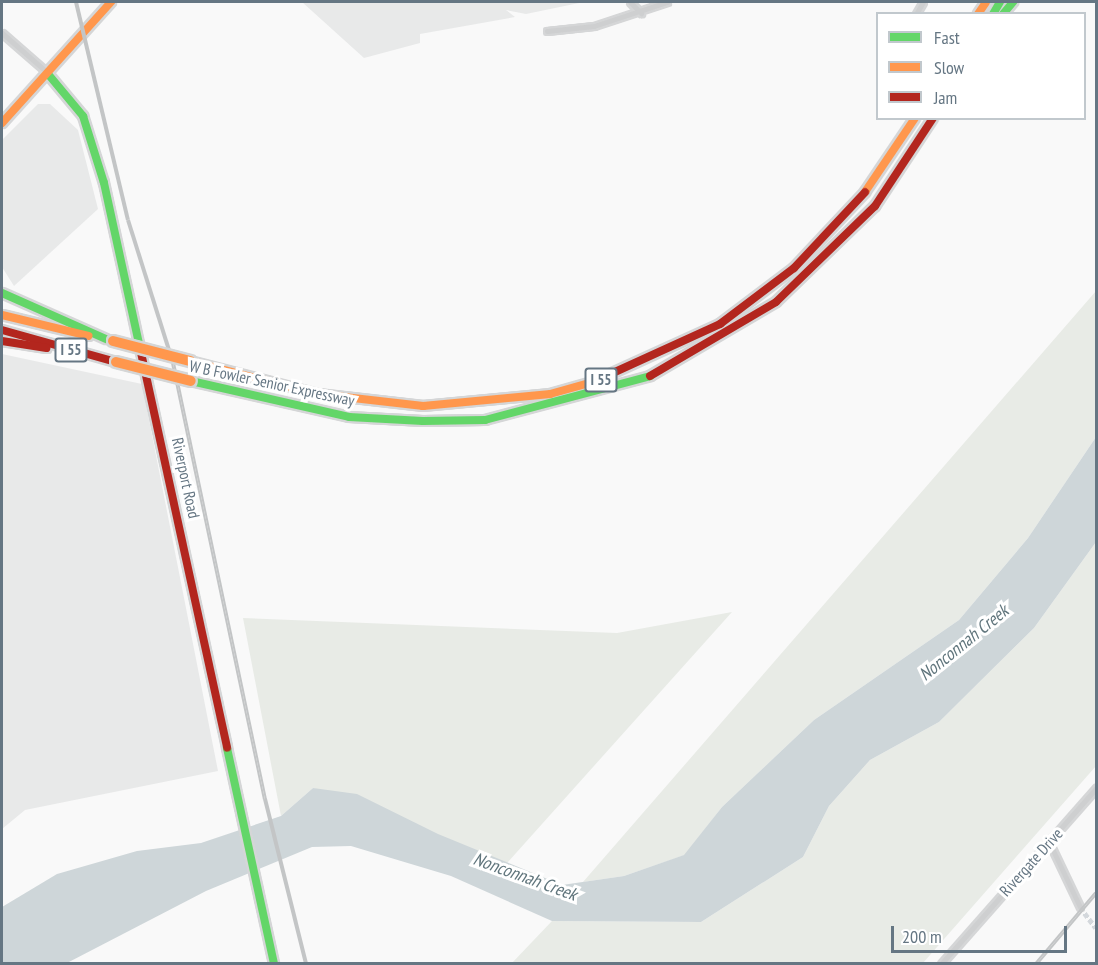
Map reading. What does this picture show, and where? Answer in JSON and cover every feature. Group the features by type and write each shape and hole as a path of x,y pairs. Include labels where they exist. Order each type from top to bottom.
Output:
{"main road":[{"path":"2,123 111,2"},
{"name":"Riverport Road","path":"48,74 82,116 104,183 212,661 237,807 274,963"},
{"name":"W B Fowler Senior Expressway","path":"2,315 318,394 423,406 520,398 610,377 720,324 795,268 873,183 914,120"},
{"name":"W B Fowler Senior Expressway","path":"2,330 23,340 349,417 423,421 485,420 611,390 659,373 776,302 875,206 932,120"},
{"path":"2,293 49,311 109,340"},
{"path":"2,341 23,340"}],"street":[{"path":"630,2 641,13"},
{"path":"547,31 594,26 641,13 667,2"},
{"name":"Riverport Road","path":"2,33 48,74"},
{"name":"Rivergate Drive","path":"941,963 1096,788"},
{"path":"1049,842 1080,907"}],"shaded area":[{"path":"302,2 584,2 526,14 506,10 515,17 420,34 420,43 364,58"},
{"path":"38,104 50,104 78,130 98,209 14,286 2,267 2,140"},
{"path":"1096,291 1096,437 1028,538 959,620 814,720 722,807 685,855 624,876 583,882"},
{"path":"2,354 142,384 218,771 25,810 2,829"},
{"path":"1096,542 1096,766 923,963 511,964 552,921 701,922 803,857 829,806 870,760 939,722 1034,628"},
{"path":"732,612 507,863 313,788 281,816 243,618 617,633"}],"water":[{"name":"Nonconnah Creek","path":"1096,437 1096,542 1034,628 939,722 870,760 829,806 803,857 701,922 552,921 451,876 351,846 312,847 206,891 67,963 2,964 2,907 57,874 137,851 201,843 281,816 313,788 357,794 438,834 562,885 624,876 684,855 722,807 814,720 959,620 1028,538"}],"tunnel":[{"path":"1080,907 1096,928"}],"railway":[{"path":"76,2 128,220 173,363 265,799 306,964"},
{"path":"1036,964 1096,893"}],"traffic: fast":[{"path":"994,12 1000,2"},
{"path":"1005,12 1013,2"},
{"path":"48,74 83,116 104,183 140,348"},
{"path":"2,293 106,339"},
{"path":"191,381 349,417 423,421 485,420 650,376"},
{"path":"227,748 274,964"}],"traffic: slow":[{"path":"2,123 111,2"},
{"path":"979,12 986,2"},
{"path":"865,192 914,120"},
{"path":"2,315 89,336"},
{"path":"113,341 190,361"},
{"path":"190,361 318,394 423,406 550,394 593,382"},
{"path":"116,362 191,381"}],"traffic: jam":[{"path":"650,376 776,302 875,206 932,120"},
{"path":"593,382 720,324 794,268 865,192"},
{"path":"2,330 116,362"},
{"path":"2,341 46,348"},
{"path":"140,348 227,748"}]}
